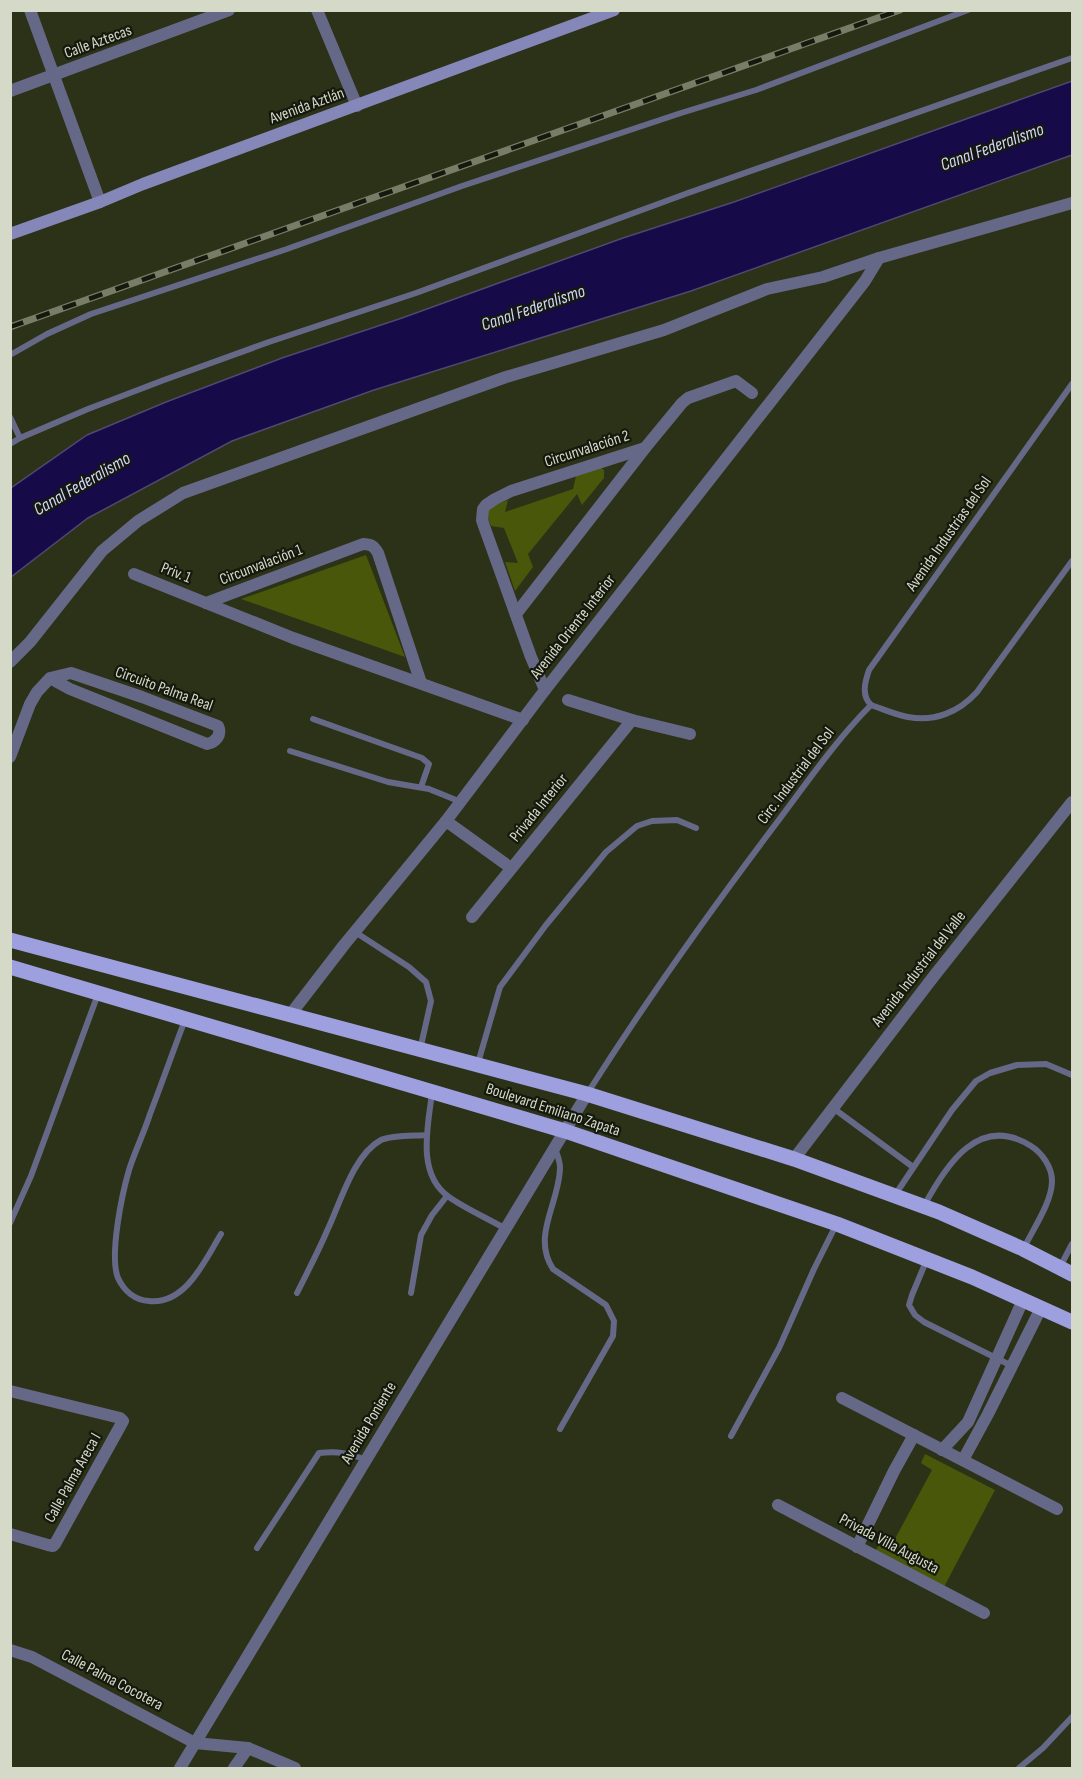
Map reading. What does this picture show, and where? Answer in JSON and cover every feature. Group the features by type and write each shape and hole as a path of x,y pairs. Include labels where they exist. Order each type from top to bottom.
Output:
{"main road":[{"name":"Avenida Aztlán","path":"10,234 607,12"},
{"name":"Boulevard Emiliano Zapata","path":"10,940 587,1094 794,1159 924,1206 1023,1249 1066,1271"},
{"name":"Boulevard Emiliano Zapata","path":"11,970 98,992 565,1131 837,1224 927,1258 1072,1322"}],"street":[{"path":"30,10 100,202"},
{"name":"Calle Aztecas","path":"10,91 229,10"},
{"path":"318,10 357,106"},
{"path":"10,662 30,642 102,551 138,521 183,493 506,376 664,330 767,289 823,277 879,258 1072,203"},
{"name":"Avenida Oriente Interior","path":"290,1015 461,802 545,690 865,281 879,258"},
{"path":"645,448 682,403 688,399 736,381 752,393"},
{"name":"Circunvalación 2","path":"545,690 484,526 483,509 489,502 511,492 645,448"},
{"name":"Circunvalación 2","path":"516,614 645,448"},
{"name":"Circunvalación 1","path":"206,603 363,544 369,544 374,546 378,553 421,683"},
{"name":"Priv. 1","path":"134,574 206,603"},
{"name":"Circunvalación 1","path":"206,603 293,638 523,720"},
{"name":"Circuito Palma Real","path":"71,673 218,726 219,735 212,743 207,744 70,689 50,678 71,673"},
{"path":"10,757 36,692 50,678"},
{"path":"137,715 142,697"},
{"path":"568,700 632,720 690,734"},
{"name":"Privada Interior","path":"472,917 632,720"},
{"name":"Avenida Industrial del Valle","path":"794,1159 934,976 1072,802"},
{"path":"446,821 511,868"},
{"name":"Avenida Poniente","path":"180,1768 587,1094"},
{"path":"942,1450 968,1422 1023,1300"},
{"path":"963,1460 1041,1308"},
{"name":"Calle Palma Areca I","path":"10,1391 120,1418 123,1421 55,1544 48,1545 10,1534"},
{"path":"842,1398 1057,1509"},
{"path":"857,1547 914,1435"},
{"name":"Privada Villa Augusta","path":"778,1505 984,1613"},
{"name":"Calle Palma Cocotera","path":"10,1650 32,1657 195,1743"},
{"path":"195,1743 248,1748 295,1768"},
{"path":"234,1768 248,1748"}],"lane":[{"path":"10,355 47,334 91,314 287,249 492,176 756,90 968,10"},
{"path":"10,444 88,409 164,380 416,293 1072,58"},
{"name":"Avenida Industrias del Sol","path":"871,705 864,694 869,670 1072,384"},
{"path":"10,417 20,438"},
{"path":"871,705 907,717 921,718 949,714 959,709 977,692 1072,561"},
{"name":"Circ. Industrial del Sol","path":"587,1094 631,1025 728,887 841,737 871,705"},
{"path":"313,719 422,758 429,764 421,787"},
{"path":"290,751 388,782 421,787 461,802"},
{"path":"477,1066 500,987 539,934 606,852 637,826 652,821 677,820 696,828"},
{"path":"355,932 409,967 426,982 431,1001 420,1050"},
{"path":"10,1223 31,1176 98,992"},
{"path":"185,1019 129,1169 118,1219 115,1257 117,1276 126,1291 142,1300 159,1302 174,1297 183,1290 221,1234"},
{"path":"894,1195 976,1082 990,1073 1017,1065 1046,1064 1072,1075"},
{"path":"432,1092 426,1158 436,1183 447,1196 506,1229"},
{"path":"833,1108 913,1167"},
{"path":"924,1206 938,1180 962,1151 984,1138 997,1134 1012,1137 1035,1149 1050,1168 1052,1179 1050,1196 1023,1249"},
{"path":"297,1293 360,1160 382,1140 427,1135"},
{"path":"555,1147 560,1165 556,1192 547,1219 544,1244 548,1261 554,1269 606,1305 614,1321 613,1336 560,1429"},
{"path":"411,1293 422,1234 432,1215 447,1196"},
{"path":"731,1436 779,1348 837,1224"},
{"path":"1066,1271 1072,1244"},
{"path":"927,1258 909,1305 912,1311 924,1322 1012,1366"},
{"path":"257,1548 319,1453 338,1451 366,1460"},
{"path":"1019,1768 1043,1748 1072,1717"}],"green space":[{"path":"599,466 604,470 604,478 582,505 577,494 528,554 533,567 515,591 505,562 518,563 504,528 491,526 484,509 508,500 505,512 573,489 576,476"},
{"path":"366,555 405,657 241,599"},
{"path":"925,1454 995,1490 944,1587 875,1551 879,1545 889,1550 932,1470 921,1463"}],"water":[{"name":"Canal Federalismo","path":"1072,81 1072,155 691,291 374,390 232,441 88,518 11,577 11,488 87,435 282,358 402,318 623,238 734,202"}],"railway":[{"path":"10,327 900,10"}]}
